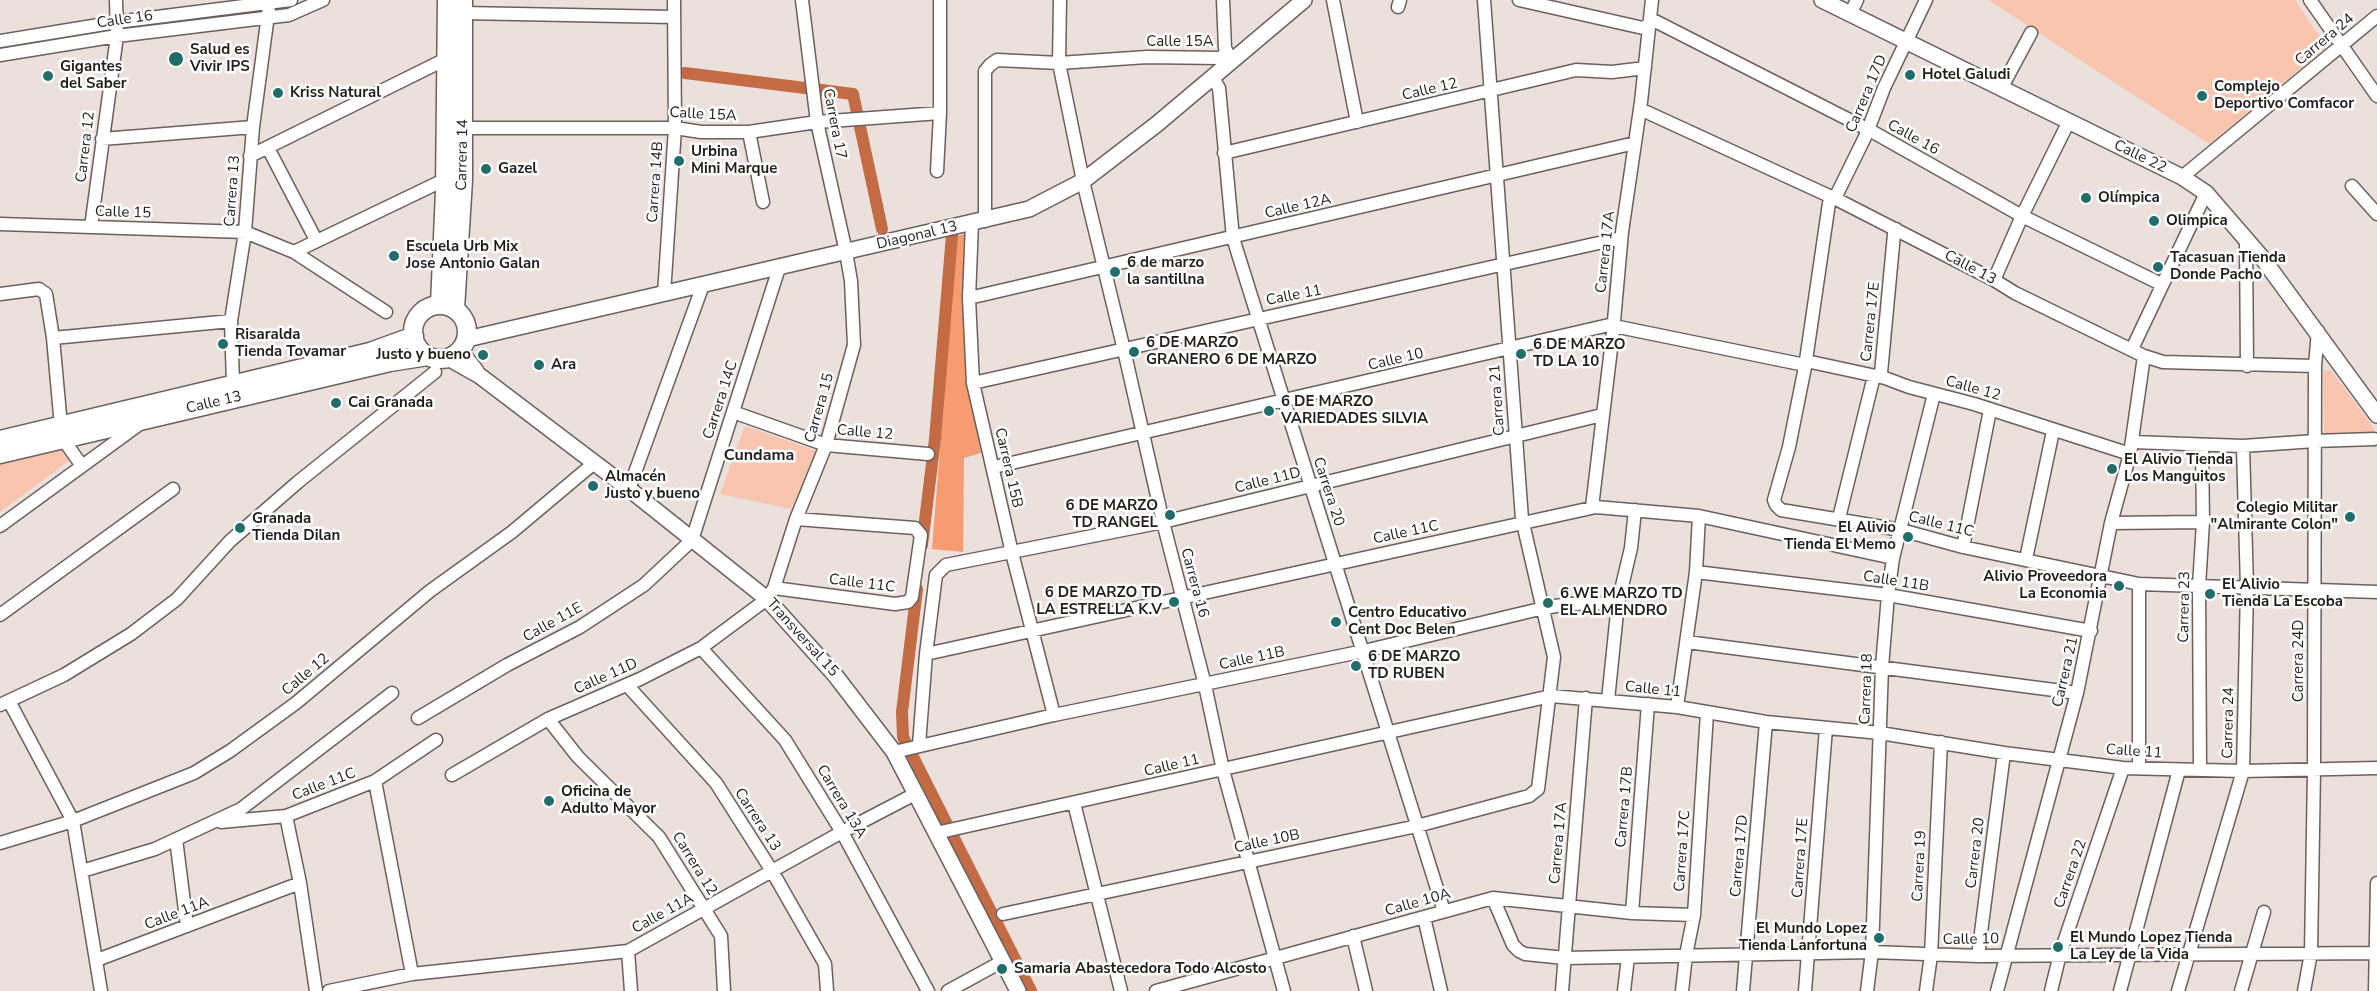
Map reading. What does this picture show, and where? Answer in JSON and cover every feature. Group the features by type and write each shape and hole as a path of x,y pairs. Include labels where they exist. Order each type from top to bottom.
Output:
{"main road":[{"name":"Carrera 14","path":"447,0 447,307"},
{"name":"Carrera 14","path":"447,307 461,234 463,7"},
{"path":"433,306 447,307 466,322 458,349 432,364 417,345 414,328 420,314 433,306"},
{"name":"Calle 13","path":"0,454 62,432 233,384 370,352 414,336"},
{"name":"Calle 13","path":"0,440 146,419 390,362 432,364"}],"street":[{"name":"Carrera 12","path":"91,227 117,36 116,0"},
{"name":"Calle 16","path":"0,41 117,22 291,0"},
{"name":"Calle 16","path":"0,55 117,36 289,15 323,0"},
{"name":"Carrera 14B","path":"664,294 675,128 674,0"},
{"name":"Carrera 17","path":"802,0 813,94 846,252"},
{"path":"937,171 940,113 940,0"},
{"path":"1060,0 1059,63 1083,181"},
{"path":"1223,0 1230,57"},
{"name":"Diagonal 13","path":"458,349 664,294 1029,209 1083,181 1213,78 1230,57 1304,0"},
{"path":"1333,0 1357,122"},
{"name":"Carrera 21","path":"1484,0 1523,523 1554,657 1540,784 1535,793"},
{"path":"1519,0 1643,28 1650,24"},
{"name":"Carrera 17A","path":"1592,507 1622,238 1652,0"},
{"name":"Calle 22","path":"1822,0 1853,7 1907,42 2182,177 2206,193 2246,238 2318,331 2377,415"},
{"name":"Carrera 17D","path":"1833,198 1868,130 1884,88 1926,0"},
{"path":"2310,0 2377,96"},
{"name":"Carrera 13","path":"233,384 231,321 245,232 253,128 270,2"},
{"path":"463,7 674,17"},
{"name":"Carrera 24","path":"2182,177 2377,16"},
{"name":"Calle 16","path":"1650,24 1655,21 1868,130 2022,216 2161,285"},
{"path":"2002,87 2031,33"},
{"name":"Calle 15A","path":"979,222 985,71 997,60 1059,63 1147,57 1230,57"},
{"path":"250,156 446,59"},
{"name":"Calle 12","path":"1224,153 1576,70 1612,72 1645,68"},
{"name":"Carrera 20","path":"1213,78 1219,88 1233,238 1444,911"},
{"name":"Calle 13","path":"1640,109 1714,141 1833,198 1994,280 2015,293 2144,356 2163,362 2315,366"},
{"name":"Calle 15A","path":"463,128 675,128 701,132 749,132 865,117 940,113"},
{"path":"1994,280 2022,216 2068,123"},
{"path":"102,139 253,128"},
{"path":"749,132 763,202"},
{"name":"Calle 12A","path":"969,298 1635,143"},
{"path":"268,148 316,240"},
{"path":"294,252 446,179"},
{"name":"Carrera 16","path":"1083,181 1144,433 1163,522 1205,685 1223,770 1284,991"},
{"path":"2352,186 2377,214"},
{"path":"2132,349 2206,193"},
{"path":"1805,363 1829,203 1833,198"},
{"name":"Carrera 15B","path":"979,222 969,298 973,383 1031,631 1054,715"},
{"name":"Calle 15","path":"0,224 245,232"},
{"name":"Carrera 17E","path":"1839,518 1873,380 1881,373 1896,229"},
{"path":"245,232 294,252 386,312"},
{"name":"Calle 11","path":"973,383 1622,238"},
{"path":"2246,238 2247,366"},
{"name":"Carrera 15","path":"770,593 796,519 826,445 854,345 846,252"},
{"name":"Carrera 14C","path":"692,540 780,268"},
{"path":"629,489 703,285"},
{"path":"0,294 39,289 46,294 53,338 62,432 82,466"},
{"path":"53,338 231,321"},
{"name":"Calle 10","path":"994,467 1613,325 1805,363"},
{"name":"Carrera 24D","path":"2304,991 2311,954 2315,366 2318,331"},
{"name":"Transversal 15","path":"458,349 480,376 692,540 770,593 836,675 907,749 915,794 940,831 1018,991"},
{"name":"Carrera 21","path":"1997,991 2077,693 2091,631 2099,577 2131,448 2144,356"},
{"name":"Calle 12","path":"1805,363 1811,362 1877,377 2053,431 2131,448 2202,445 2243,447 2374,439"},
{"name":"Calle 11C","path":"1805,363 1789,447 1774,500 1776,506 1781,510 1901,530 1963,547 2099,577"},
{"path":"101,991 74,821 5,703 64,675 131,634 177,599 230,541 432,364"},
{"name":"Carrera 18","path":"1867,991 1872,952 1882,667 1888,595 1893,558 1934,394"},
{"path":"1963,547 1990,410"},
{"name":"Calle 12","path":"733,412 826,445 928,454"},
{"name":"Calle 11D","path":"926,654 936,575 946,565 1163,522 1602,415"},
{"path":"0,526 146,419"},
{"path":"2026,560 2053,431"},
{"name":"Carrera 23","path":"2200,770 2199,586 2203,522 2202,445"},
{"name":"Carrera 24","path":"2178,991 2243,771 2247,588 2243,447"},
{"name":"Calle 12","path":"0,843 74,821 194,773 230,751 296,703 430,591 512,532 593,464"},
{"path":"0,615 173,489"},
{"name":"Calle 11C","path":"926,654 1592,507 1699,516 1893,558"},
{"path":"1608,700 1618,603 1631,548 1635,510"},
{"path":"1677,707 1696,572 1699,516"},
{"name":"Calle 11C","path":"770,593 895,604 908,602 912,597 921,535 915,528 796,519"},
{"path":"2111,523 2203,522"},
{"name":"Calle 11E","path":"418,718 507,665 579,627 644,585 692,540"},
{"name":"Calle 11B","path":"1696,572 1888,595 2091,631"},
{"path":"2099,577 2139,584 2377,592"},
{"path":"2139,584 2139,768"},
{"name":"Calle 11D","path":"452,775 548,719 627,685 701,648 770,593"},
{"name":"Calle 11B","path":"907,749 1054,715 1364,651 1568,604 1618,603"},
{"path":"1687,642 2077,693"},
{"name":"Carrera 13A","path":"701,648 785,740 842,832 928,991"},
{"path":"907,749 926,654"},
{"name":"Carrera 13","path":"627,685 716,783 772,871 825,964 827,991"},
{"path":"82,870 154,849 241,809 392,693"},
{"name":"Calle 11","path":"940,831 1551,696 1677,707 1766,722 1880,734 2122,768 2243,771 2377,768"},
{"name":"Carrera 17A","path":"1562,991 1586,698"},
{"name":"Carrera 17B","path":"1632,913 1648,704"},
{"name":"Carrera 17C","path":"1682,991 1694,915 1707,713"},
{"name":"Carrera 12","path":"548,719 579,757 659,837 721,936 724,991"},
{"name":"Carrera 17D","path":"1743,991 1748,955 1766,722"},
{"name":"Carrera 17E","path":"1805,991 1826,728"},
{"name":"Calle 11C","path":"211,824 286,816 375,781 436,740"},
{"name":"Carrera 19","path":"1926,991 1931,956 1941,742"},
{"name":"Carrera 20","path":"1978,956 2004,753"},
{"name":"Carrera 22","path":"2051,991 2060,954 2122,768"},
{"path":"2120,991 2179,770"},
{"path":"375,781 412,974"},
{"name":"Calle 10B","path":"1003,914 1417,826 1535,793"},
{"name":"Calle 11A","path":"329,991 412,974 628,951 915,794"},
{"path":"1074,803 1121,991"},
{"path":"286,816 300,883 316,991"},
{"path":"177,839 187,926"},
{"name":"Calle 11A","path":"97,960 300,883"},
{"path":"2375,991 2377,883"},
{"name":"Calle 10","path":"1492,898 1513,945 1519,951 1525,954 1565,958 1872,952 1931,956 2376,953"},
{"name":"Calle 10A","path":"1156,991 1492,898 1632,913 1694,915"},
{"path":"2241,991 2264,912"},
{"path":"1424,917 1441,991"},
{"path":"1353,936 1366,991"},
{"path":"628,951 631,991"},
{"path":"1624,991 1628,957"},
{"path":"948,991 1003,961"}],"shaded area":[{"name":"Complejo Deportivo Comfacor","path":"1988,0 2295,0 2327,47 2209,144"},
{"path":"964,234 963,298 969,385 981,453 964,458 963,552 932,549 957,236"},
{"path":"2323,370 2331,370 2375,430 2370,436 2324,436"},
{"path":"745,426 817,451 791,509 720,494"},
{"path":"63,444 70,460 0,512 0,457"}],"waterway":[{"path":"685,73 853,94 882,229"},
{"path":"922,545 935,439 952,235"},
{"path":"917,589 902,712 903,737 1031,991"}],"place":[{"name":"Salud es Vivir IPS","path":"176,59"},
{"name":"Hotel Galudi","path":"1910,75"},
{"name":"Gigantes del Saber","path":"48,76"},
{"name":"Kriss Natural","path":"278,93"},
{"name":"Complejo Deportivo Comfacor","path":"2202,96"},
{"name":"Urbina Mini Marque","path":"679,161"},
{"name":"Gazel","path":"486,169"},
{"name":"Olímpica","path":"2086,198"},
{"name":"Olimpica","path":"2154,221"},
{"name":"Escuela Urb Mix Jose Antonio Galan","path":"394,256"},
{"name":"Tacasuan Tienda Donde Pacho","path":"2158,267"},
{"name":"6 de marzo la santillna","path":"1115,272"},
{"name":"Risaralda Tienda Tovamar","path":"223,344"},
{"name":"6 DE MARZO GRANERO 6 DE MARZO","path":"1134,352"},
{"name":"6 DE MARZO TD LA 10","path":"1521,354"},
{"name":"Justo y bueno","path":"483,355"},
{"name":"Ara","path":"539,365"},
{"name":"Cai Granada","path":"336,403"},
{"name":"6 DE MARZO VARIEDADES SILVIA","path":"1269,411"},
{"name":"El Alivio Tienda Los Manguitos","path":"2112,469"},
{"name":"Almacén Justo y bueno","path":"593,486"},
{"name":"6 DE MARZO TD RANGEL","path":"1170,515"},
{"name":"Colegio Militar \"Almirante Colon\"","path":"2350,517"},
{"name":"Granada Tienda Dilan","path":"240,528"},
{"name":"El Alivio Tienda El Memo","path":"1908,537"},
{"name":"Alivio Proveedora La Economia","path":"2119,586"},
{"name":"El Alivio Tienda La Escoba","path":"2210,594"},
{"name":"6 DE MARZO TD LA ESTRELLA K.V","path":"1174,602"},
{"name":"6 WE MARZO TD EL ALMENDRO","path":"1548,603"},
{"name":"Centro Educativo Cent Doc Belen","path":"1336,622"},
{"name":"6 DE MARZO TD RUBEN","path":"1356,666"},
{"name":"Oficina de Adulto Mayor","path":"549,801"},
{"name":"El Mundo Lopez Tienda Lanfortuna","path":"1879,938"},
{"name":"El Mundo Lopez Tienda La Ley de la Vida","path":"2058,947"},
{"name":"Samaria Abastecedora Todo Alcosto","path":"1002,969"}],"district":[{"name":"Cundama","path":"759,456"}]}
